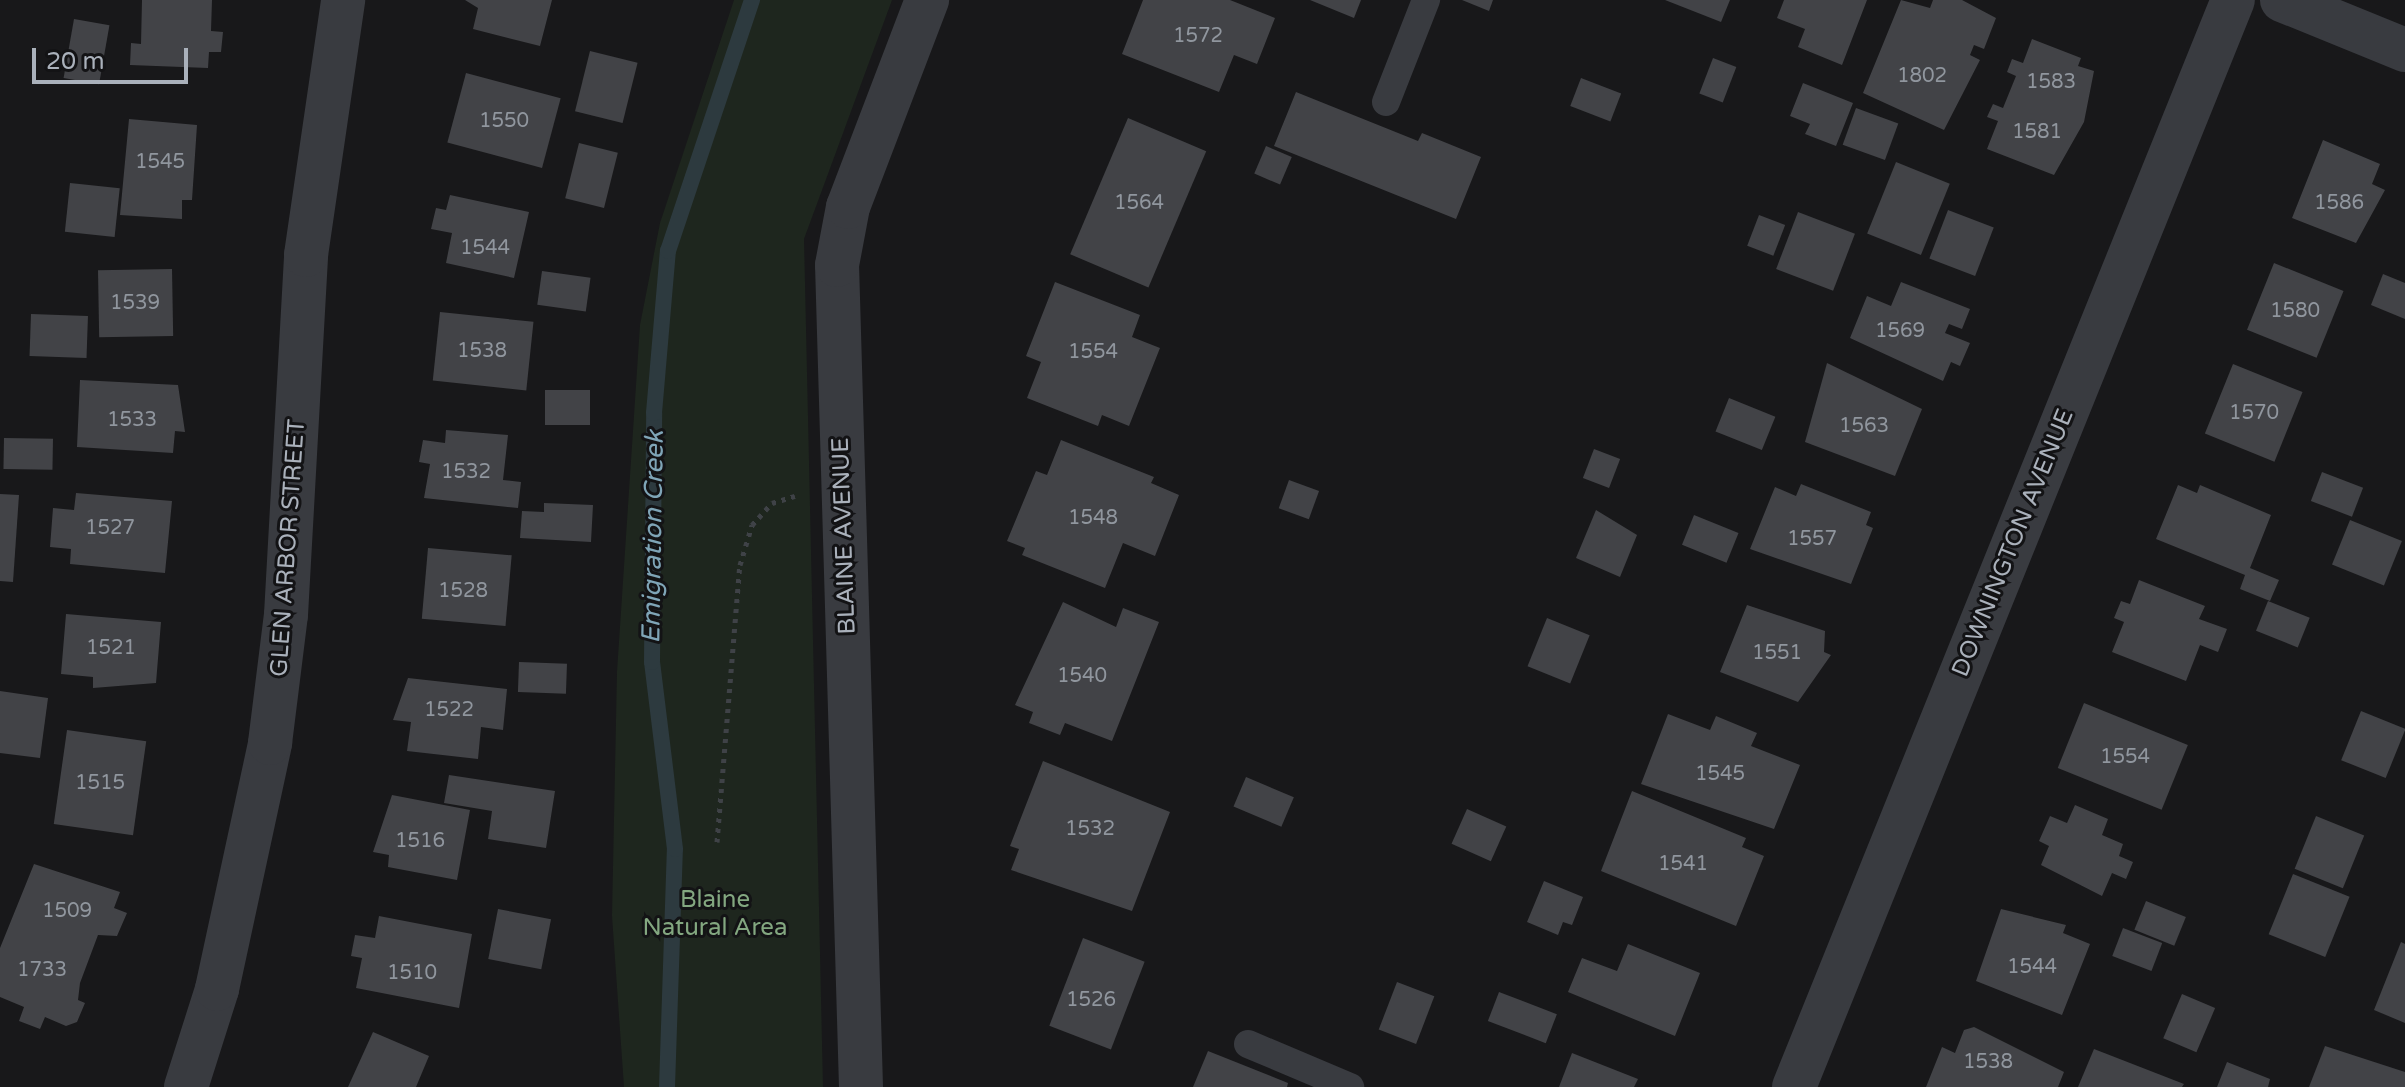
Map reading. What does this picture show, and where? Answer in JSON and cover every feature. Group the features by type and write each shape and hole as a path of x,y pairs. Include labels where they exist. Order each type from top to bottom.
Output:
{"street":[{"name":"GLEN ARBOR STREET","path":"186,1087 220,974 270,743 286,615 306,255 343,0"},
{"name":"BLAINE AVENUE","path":"861,1087 837,265 848,207 927,0"},
{"name":"DOWNINGTON AVENUE","path":"1794,1087 2233,0"},
{"path":"2282,0 2405,50"}],"lane":[{"path":"1386,102 1426,0"},
{"path":"1248,1044 1350,1087"}],"path":[{"path":"717,842 740,565 752,525 772,503 842,482"}],"green space":[{"name":"Blaine Natural Area","path":"734,0 892,0 804,239 823,1087 624,1087 612,916 617,672 640,325 660,223"}],"building":[{"path":"142,0 212,0 211,31 223,32 221,52 209,52 208,68 130,65 131,43 141,44"},
{"path":"465,0 552,0 540,46 473,29 478,8"},
{"path":"1143,0 1230,0 1275,18 1257,64 1234,55 1219,92 1122,54"},
{"path":"1310,0 1361,0 1354,18"},
{"path":"1462,0 1493,0 1489,11"},
{"path":"1665,0 1730,0 1721,22"},
{"path":"1784,0 1867,0 1842,65 1798,47 1805,29 1777,18"},
{"path":"1901,0 1930,8 1933,0 1962,0 1996,18 1984,49 1974,45 1970,55 1980,60 1944,130 1863,93"},
{"path":"74,19 109,25 99,84 64,78"},
{"path":"2032,39 2081,58 2078,66 2094,71 2084,122 2054,175 1987,149 1998,121 1987,117 1993,104 2003,108 2016,76 2007,72 2012,59 2023,63"},
{"path":"590,51 638,63 623,123 575,111"},
{"path":"1713,58 1736,67 1723,102 1699,93"},
{"path":"466,73 561,98 542,168 447,143"},
{"path":"1581,78 1621,93 1610,121 1570,106"},
{"path":"1803,83 1853,103 1836,146 1805,134 1810,124 1790,116"},
{"path":"1296,92 1418,141 1422,133 1481,157 1456,219 1274,146"},
{"path":"1856,108 1898,123 1885,160 1843,145"},
{"path":"1128,118 1206,151 1148,287 1070,254"},
{"path":"129,119 197,125 192,200 182,200 182,219 120,215"},
{"path":"2323,140 2380,164 2372,184 2385,190 2356,243 2292,218"},
{"path":"579,143 618,153 604,208 565,198"},
{"path":"1266,146 1292,157 1280,185 1254,174"},
{"path":"1896,162 1950,184 1921,255 1867,233"},
{"path":"70,183 120,188 115,237 65,232"},
{"path":"450,195 529,212 514,278 446,263 452,233 431,229 436,208 446,210"},
{"path":"1948,210 1994,228 1975,276 1929,259"},
{"path":"1798,212 1855,234 1833,291 1776,269"},
{"path":"1759,215 1785,225 1773,256 1747,246"},
{"path":"2274,263 2344,291 2317,358 2247,330"},
{"path":"172,269 173,336 99,337 98,270"},
{"path":"542,271 591,278 586,311 537,305"},
{"path":"2383,274 2405,283 2405,319 2371,305"},
{"path":"1055,282 1140,315 1132,337 1160,348 1129,426 1102,415 1098,426 1027,398 1041,362 1026,356"},
{"path":"1901,282 1970,309 1962,329 1949,324 1945,333 1970,343 1960,366 1951,362 1943,381 1850,338 1867,296 1891,306"},
{"path":"440,312 533,322 526,390 433,381"},
{"path":"31,314 88,316 86,358 30,356"},
{"path":"1827,363 1922,409 1895,476 1805,442"},
{"path":"2233,364 2303,392 2274,462 2205,434"},
{"path":"80,380 178,385 185,432 175,431 173,453 77,447"},
{"path":"545,390 590,390 590,425 545,425"},
{"path":"1729,398 1775,417 1762,450 1716,431"},
{"path":"446,430 508,435 503,480 521,482 518,508 424,498 430,464 419,462 423,440 445,443"},
{"path":"4,438 53,439 52,470 3,469"},
{"path":"1061,440 1154,477 1151,483 1179,495 1155,556 1123,543 1105,588 1022,555 1025,548 1007,541 1036,471 1047,475"},
{"path":"1594,449 1620,459 1609,488 1583,478"},
{"path":"2322,472 2363,488 2352,517 2311,501"},
{"path":"1289,480 1319,491 1309,519 1279,508"},
{"path":"1801,484 1871,512 1866,525 1873,528 1851,584 1750,549 1775,487 1796,496"},
{"path":"2178,485 2197,493 2200,485 2271,515 2250,568 2279,580 2270,601 2240,589 2245,575 2156,539"},
{"path":"76,493 172,501 165,573 70,564 71,549 50,547 53,508 74,510"},
{"path":"0,494 19,495 13,582 0,581"},
{"path":"544,503 593,505 591,542 520,538 522,511 544,512"},
{"path":"1596,510 1637,535 1620,577 1576,558"},
{"path":"1694,515 1739,533 1727,563 1682,545"},
{"path":"2350,520 2402,541 2384,585 2332,565"},
{"path":"428,548 512,555 505,626 422,619"},
{"path":"2139,580 2205,606 2199,619 2227,629 2218,652 2200,645 2186,681 2112,652 2124,622 2114,618 2121,601 2130,604"},
{"path":"2268,601 2310,618 2298,648 2256,631"},
{"path":"1063,602 1116,627 1123,608 1159,622 1112,741 1065,723 1060,735 1029,723 1033,712 1015,705"},
{"path":"1747,605 1825,631 1824,652 1831,655 1798,702 1720,672"},
{"path":"66,614 161,622 156,683 93,688 93,677 61,674"},
{"path":"1547,618 1590,635 1570,683 1528,666"},
{"path":"519,662 567,664 566,694 518,692"},
{"path":"408,678 507,689 503,730 481,727 478,759 407,751 411,722 393,720"},
{"path":"0,691 48,698 40,758 0,753"},
{"path":"2084,703 2188,745 2162,810 2058,768"},
{"path":"2361,711 2405,729 2386,778 2341,760"},
{"path":"1668,714 1710,730 1716,716 1757,733 1751,746 1800,765 1774,829 1641,784"},
{"path":"67,730 146,741 133,835 54,824"},
{"path":"1043,761 1170,812 1132,911 1011,870 1019,849 1010,846"},
{"path":"449,775 555,791 546,848 488,839 492,811 444,803"},
{"path":"1246,777 1294,797 1281,827 1233,806"},
{"path":"1632,791 1746,838 1742,847 1764,856 1736,926 1601,871"},
{"path":"392,795 470,810 457,880 388,867 389,855 373,852"},
{"path":"2075,805 2108,819 2102,835 2123,844 2119,856 2133,862 2126,879 2112,873 2102,896 2041,865 2049,846 2039,841 2050,816 2067,823"},
{"path":"1467,809 1506,826 1491,861 1452,844"},
{"path":"2316,816 2364,835 2343,888 2295,869"},
{"path":"34,864 120,892 114,908 127,913 117,936 98,935 80,983 78,1000 85,1003 77,1022 66,1026 45,1017 40,1029 19,1021 24,1007 0,997 0,948"},
{"path":"2293,874 2350,897 2325,957 2269,934"},
{"path":"1544,881 1583,897 1572,925 1563,922 1558,935 1527,922"},
{"path":"2146,901 2186,917 2174,946 2134,930"},
{"path":"498,909 551,919 541,969 488,959"},
{"path":"2001,909 2066,925 2063,933 2090,944 2062,1015 1976,981"},
{"path":"379,916 472,934 459,1008 356,988 362,958 351,956 355,935 375,938"},
{"path":"2123,928 2162,943 2151,971 2112,956"},
{"path":"1083,938 1145,962 1111,1049 1049,1026"},
{"path":"2401,942 2405,944 2405,1023 2374,1010"},
{"path":"1628,944 1700,973 1675,1036 1568,992 1582,958 1617,971"},
{"path":"1397,982 1434,996 1416,1044 1379,1030"},
{"path":"1499,992 1557,1014 1546,1043 1488,1021"},
{"path":"2182,994 2215,1008 2196,1052 2163,1038"},
{"path":"1974,1027 2064,1072 2058,1087 1926,1087 1942,1047 1955,1053 1964,1030"},
{"path":"373,1032 429,1056 416,1087 348,1087"},
{"path":"2325,1046 2405,1072 2405,1087 2309,1087"},
{"path":"2094,1049 2184,1084 2182,1087 2078,1087"},
{"path":"1208,1051 1288,1083 1287,1087 1193,1087"},
{"path":"1572,1053 1638,1079 1634,1087 1559,1087"},
{"path":"2227,1062 2270,1079 2268,1087 2217,1087"}],"waterway":[{"name":"Emigration Creek","path":"667,1087 675,849 652,662 654,413 668,251 752,0"}]}
